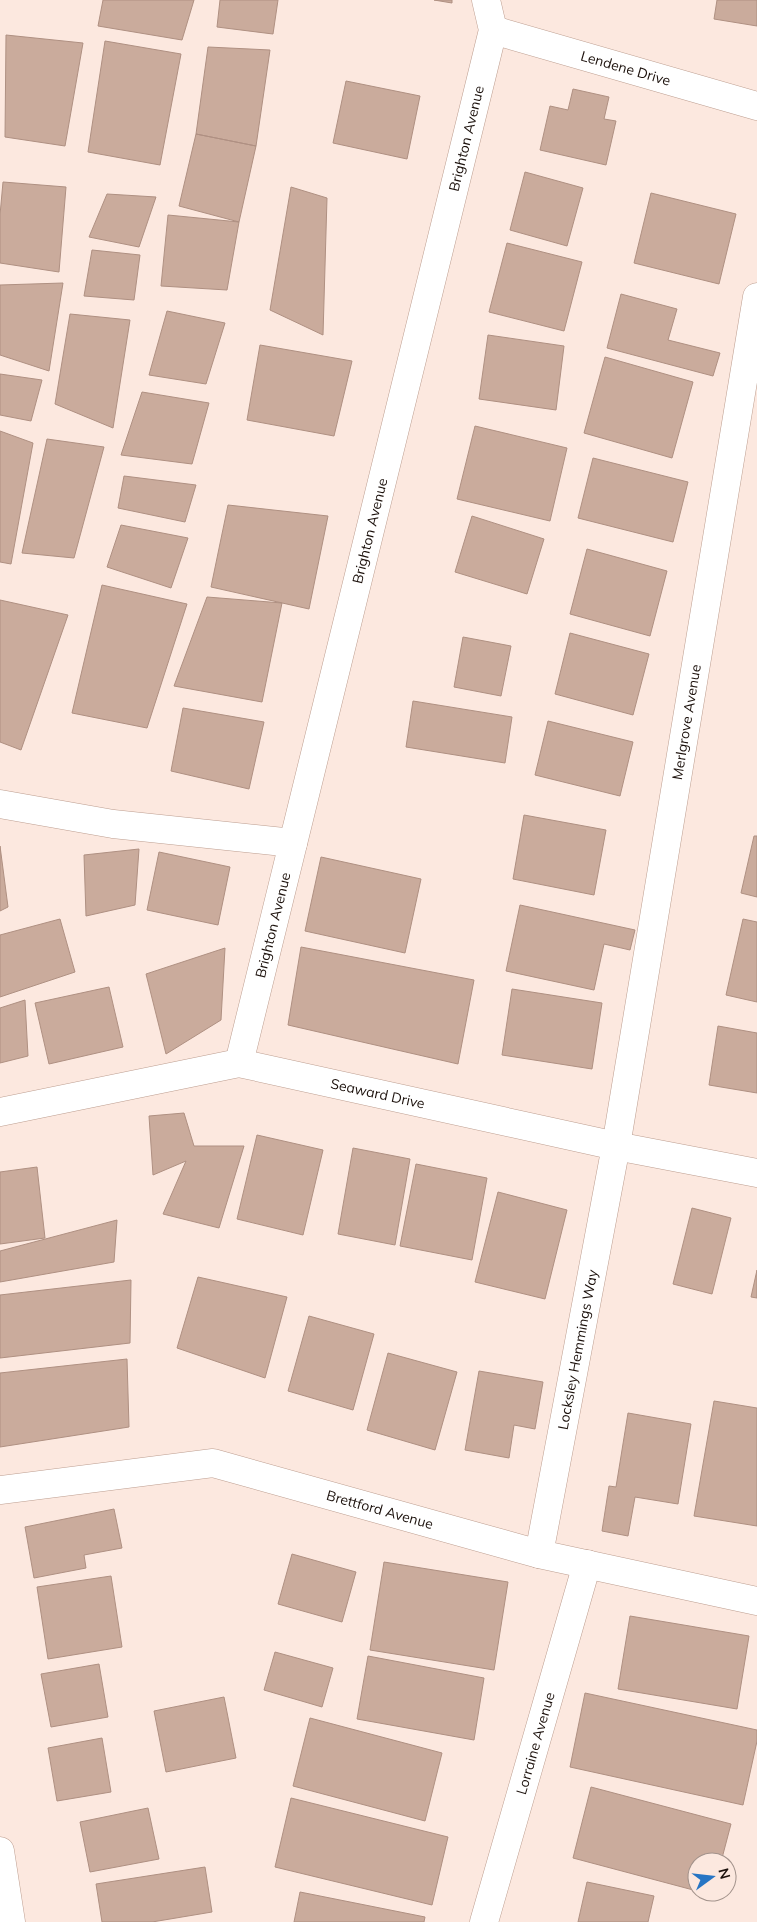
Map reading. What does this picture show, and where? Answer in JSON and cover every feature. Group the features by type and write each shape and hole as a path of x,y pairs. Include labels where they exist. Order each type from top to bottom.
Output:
{"street":[{"name":"Brighton Avenue","path":"239,1063 493,30 486,0"},
{"name":"Lendene Drive","path":"493,30 757,106"},
{"name":"Merlgrove Avenue","path":"616,1146 757,297"},
{"path":"0,804 113,824 293,843"},
{"name":"Seaward Drive","path":"0,1112 239,1063 616,1146 757,1173"},
{"name":"Locksley Hemmings Way","path":"539,1554 616,1146"},
{"name":"Brettford Avenue","path":"0,1490 213,1463 539,1554 757,1601"},
{"name":"Lorraine Avenue","path":"484,1922 587,1564"},
{"path":"0,1851 12,1922"}],"building":[{"path":"103,0 194,0 182,40 98,26"},
{"path":"220,0 278,0 273,34 217,27"},
{"path":"434,0 452,0 452,3"},
{"path":"717,0 757,0 757,26 714,19"},
{"path":"6,35 83,43 65,146 5,137"},
{"path":"105,41 181,54 160,165 88,152"},
{"path":"208,47 270,50 256,146 196,134"},
{"path":"346,81 420,96 407,159 333,143"},
{"path":"573,89 609,97 604,119 616,121 606,165 540,150 550,106 568,110"},
{"path":"196,134 256,146 239,222 179,206"},
{"path":"525,172 583,188 567,246 510,230"},
{"path":"3,182 66,187 59,272 0,263 0,215"},
{"path":"291,187 327,198 323,335 270,310"},
{"path":"651,193 736,214 719,284 634,263"},
{"path":"107,194 156,197 139,247 89,237"},
{"path":"168,215 239,222 227,290 161,286"},
{"path":"507,243 582,262 564,331 489,312"},
{"path":"92,250 140,255 134,300 84,296"},
{"path":"63,283 49,371 0,355 0,285"},
{"path":"621,294 677,309 668,340 720,353 713,376 607,348"},
{"path":"167,311 225,323 206,384 149,375"},
{"path":"70,314 130,320 113,428 55,404"},
{"path":"488,335 564,346 556,410 479,399"},
{"path":"260,345 352,361 334,436 247,420"},
{"path":"605,357 693,382 672,458 584,433"},
{"path":"0,374 42,380 31,421 0,415"},
{"path":"142,392 209,403 192,464 121,455"},
{"path":"475,426 567,448 550,521 457,499"},
{"path":"0,431 33,443 11,564 0,562"},
{"path":"47,439 104,447 74,558 22,553"},
{"path":"593,458 688,482 673,542 578,518"},
{"path":"124,476 196,485 185,522 118,508"},
{"path":"228,505 328,516 309,609 211,587"},
{"path":"472,516 544,539 527,594 455,572"},
{"path":"121,525 188,538 171,588 107,567"},
{"path":"587,549 667,571 650,636 570,614"},
{"path":"102,585 187,604 147,728 72,713"},
{"path":"207,597 282,603 262,702 174,686"},
{"path":"0,600 68,615 21,750 0,742"},
{"path":"570,633 649,654 633,715 555,694"},
{"path":"463,637 511,646 501,696 454,687"},
{"path":"413,701 512,717 505,763 406,747"},
{"path":"183,708 264,722 249,789 171,771"},
{"path":"548,721 633,742 620,796 535,775"},
{"path":"524,815 606,830 594,895 513,879"},
{"path":"754,836 757,836 757,897 741,893"},
{"path":"0,846 8,907 0,911"},
{"path":"139,849 135,905 86,916 84,855"},
{"path":"159,852 230,867 218,925 147,910"},
{"path":"321,857 421,879 405,953 305,931"},
{"path":"520,905 635,930 630,950 604,944 594,990 506,971"},
{"path":"60,919 75,972 0,997 0,935"},
{"path":"743,919 757,922 757,1002 726,995"},
{"path":"301,947 474,980 458,1064 288,1025"},
{"path":"225,948 221,1020 166,1054 146,974"},
{"path":"109,987 123,1047 49,1064 35,1003"},
{"path":"512,989 602,1003 592,1069 502,1055"},
{"path":"25,1000 28,1056 0,1063 0,1008"},
{"path":"718,1026 757,1033 757,1093 709,1085"},
{"path":"184,1113 194,1146 244,1146 219,1228 163,1214 186,1161 153,1175 149,1116"},
{"path":"257,1135 323,1150 303,1235 237,1219"},
{"path":"353,1148 410,1159 395,1245 338,1234"},
{"path":"416,1164 487,1178 472,1260 400,1246"},
{"path":"37,1167 45,1238 0,1244 0,1172"},
{"path":"498,1192 567,1210 545,1299 475,1282"},
{"path":"692,1208 731,1218 712,1294 673,1284"},
{"path":"117,1220 114,1262 0,1282 0,1251"},
{"path":"757,1270 757,1298 751,1297"},
{"path":"198,1277 287,1297 265,1378 177,1348"},
{"path":"131,1280 130,1343 0,1358 0,1295"},
{"path":"309,1316 374,1334 353,1410 288,1391"},
{"path":"388,1353 457,1372 435,1450 367,1430"},
{"path":"127,1359 129,1427 0,1447 0,1373"},
{"path":"479,1371 543,1382 535,1429 514,1425 509,1458 465,1450"},
{"path":"714,1401 757,1408 757,1526 694,1516"},
{"path":"628,1413 691,1424 678,1504 635,1497 628,1536 602,1531 609,1486 616,1487"},
{"path":"114,1509 122,1548 84,1555 86,1568 34,1578 25,1527"},
{"path":"292,1554 356,1572 342,1622 278,1604"},
{"path":"384,1562 508,1582 494,1670 370,1650"},
{"path":"111,1576 122,1647 48,1659 37,1587"},
{"path":"630,1616 749,1636 737,1709 618,1689"},
{"path":"275,1652 333,1668 322,1707 264,1690"},
{"path":"368,1656 484,1678 474,1740 357,1719"},
{"path":"99,1664 108,1717 51,1727 41,1674"},
{"path":"585,1693 757,1730 757,1741 743,1805 570,1767"},
{"path":"224,1697 236,1758 166,1772 154,1711"},
{"path":"310,1718 442,1753 425,1821 293,1786"},
{"path":"102,1738 111,1792 57,1801 48,1748"},
{"path":"591,1787 731,1824 724,1852 687,1852 687,1888 573,1858"},
{"path":"291,1798 448,1837 432,1905 275,1867"},
{"path":"148,1808 159,1859 90,1872 80,1822"},
{"path":"205,1867 212,1912 152,1922 102,1922 96,1884"},
{"path":"587,1882 654,1896 648,1922 578,1922"},
{"path":"300,1892 425,1917 424,1922 294,1922"}]}
